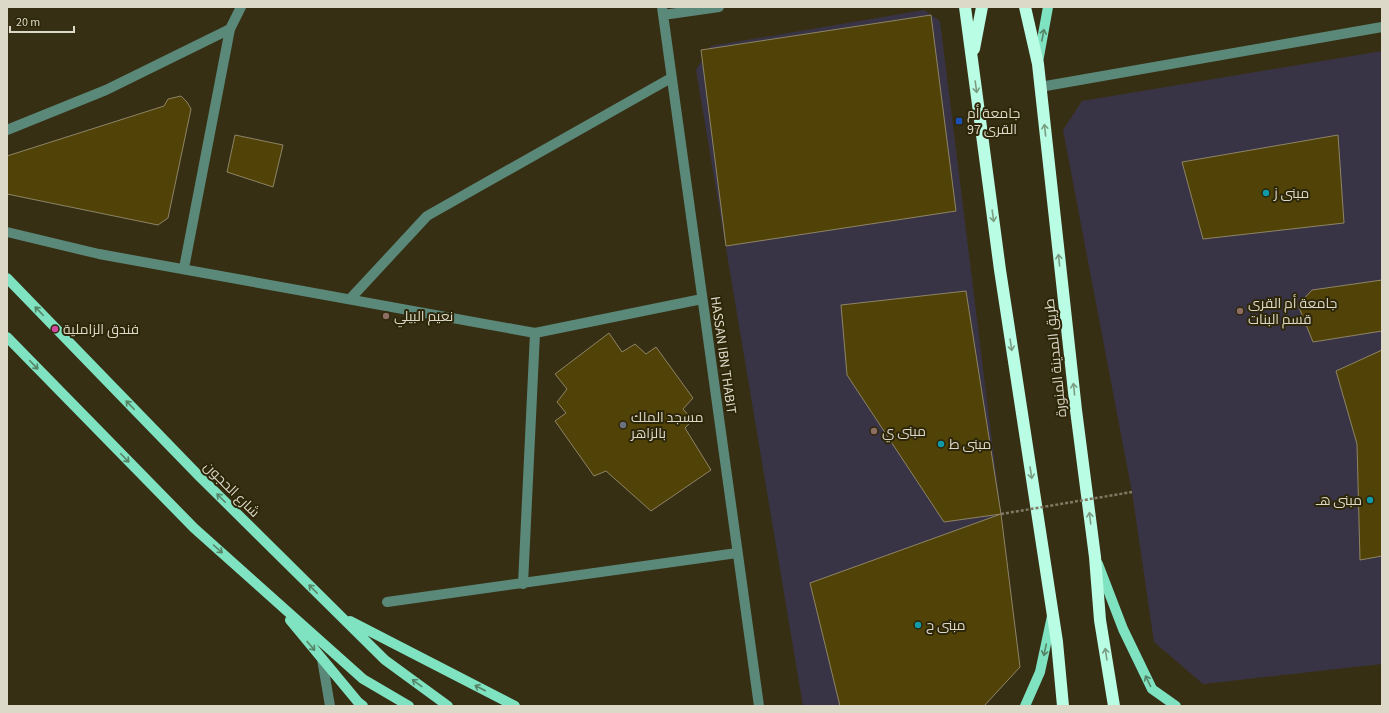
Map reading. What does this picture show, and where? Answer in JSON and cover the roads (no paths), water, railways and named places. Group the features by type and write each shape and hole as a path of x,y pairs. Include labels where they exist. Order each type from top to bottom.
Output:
{"highway":[{"path":"965,7 1000,270 1057,642 1063,706"},
{"path":"972,60 982,7"},
{"name":"طريق المدينة المنورة","path":"1025,7 1038,64 1076,410 1095,557 1100,620 1114,706"}],"main road":[{"path":"1038,64 1048,7"},
{"name":"شارع الحجون","path":"7,278 198,475 385,660 448,706"},
{"path":"7,337 194,528 363,679 409,706"},
{"path":"1095,557 1123,629 1152,688 1176,706"},
{"path":"268,594 358,702 363,706"},
{"path":"1025,706 1040,672 1052,612"},
{"path":"341,616 515,706"}],"street":[{"path":"184,268 230,29 241,7"},
{"path":"662,11 718,7"},
{"name":"HASSAN IBN THABIT","path":"662,11 759,706"},
{"path":"1040,87 1382,27"},
{"path":"7,130 106,90 230,29"},
{"path":"350,299 427,216 671,78"},
{"path":"7,232 98,254 184,268 535,333 702,299"},
{"path":"523,584 535,333"},
{"path":"387,602 737,553"},
{"path":"322,659 330,706"}],"place":[{"name":"جامعة أم القرى 97","path":"959,121"},
{"name":"مبنى ز","path":"1266,193"},
{"name":"جامعة أم القرى قسم البنات","path":"1240,311"},
{"name":"نعيم البيلي","path":"386,316"},
{"name":"فندق الزاملية","path":"55,329"},
{"name":"مسجد الملك بالزاهر","path":"623,425"},
{"name":"مبنى ي","path":"874,431"},
{"name":"مبنى ط","path":"941,444"},
{"name":"مبنى هـ","path":"1370,500"},
{"name":"مبنى ح","path":"918,625"}]}
